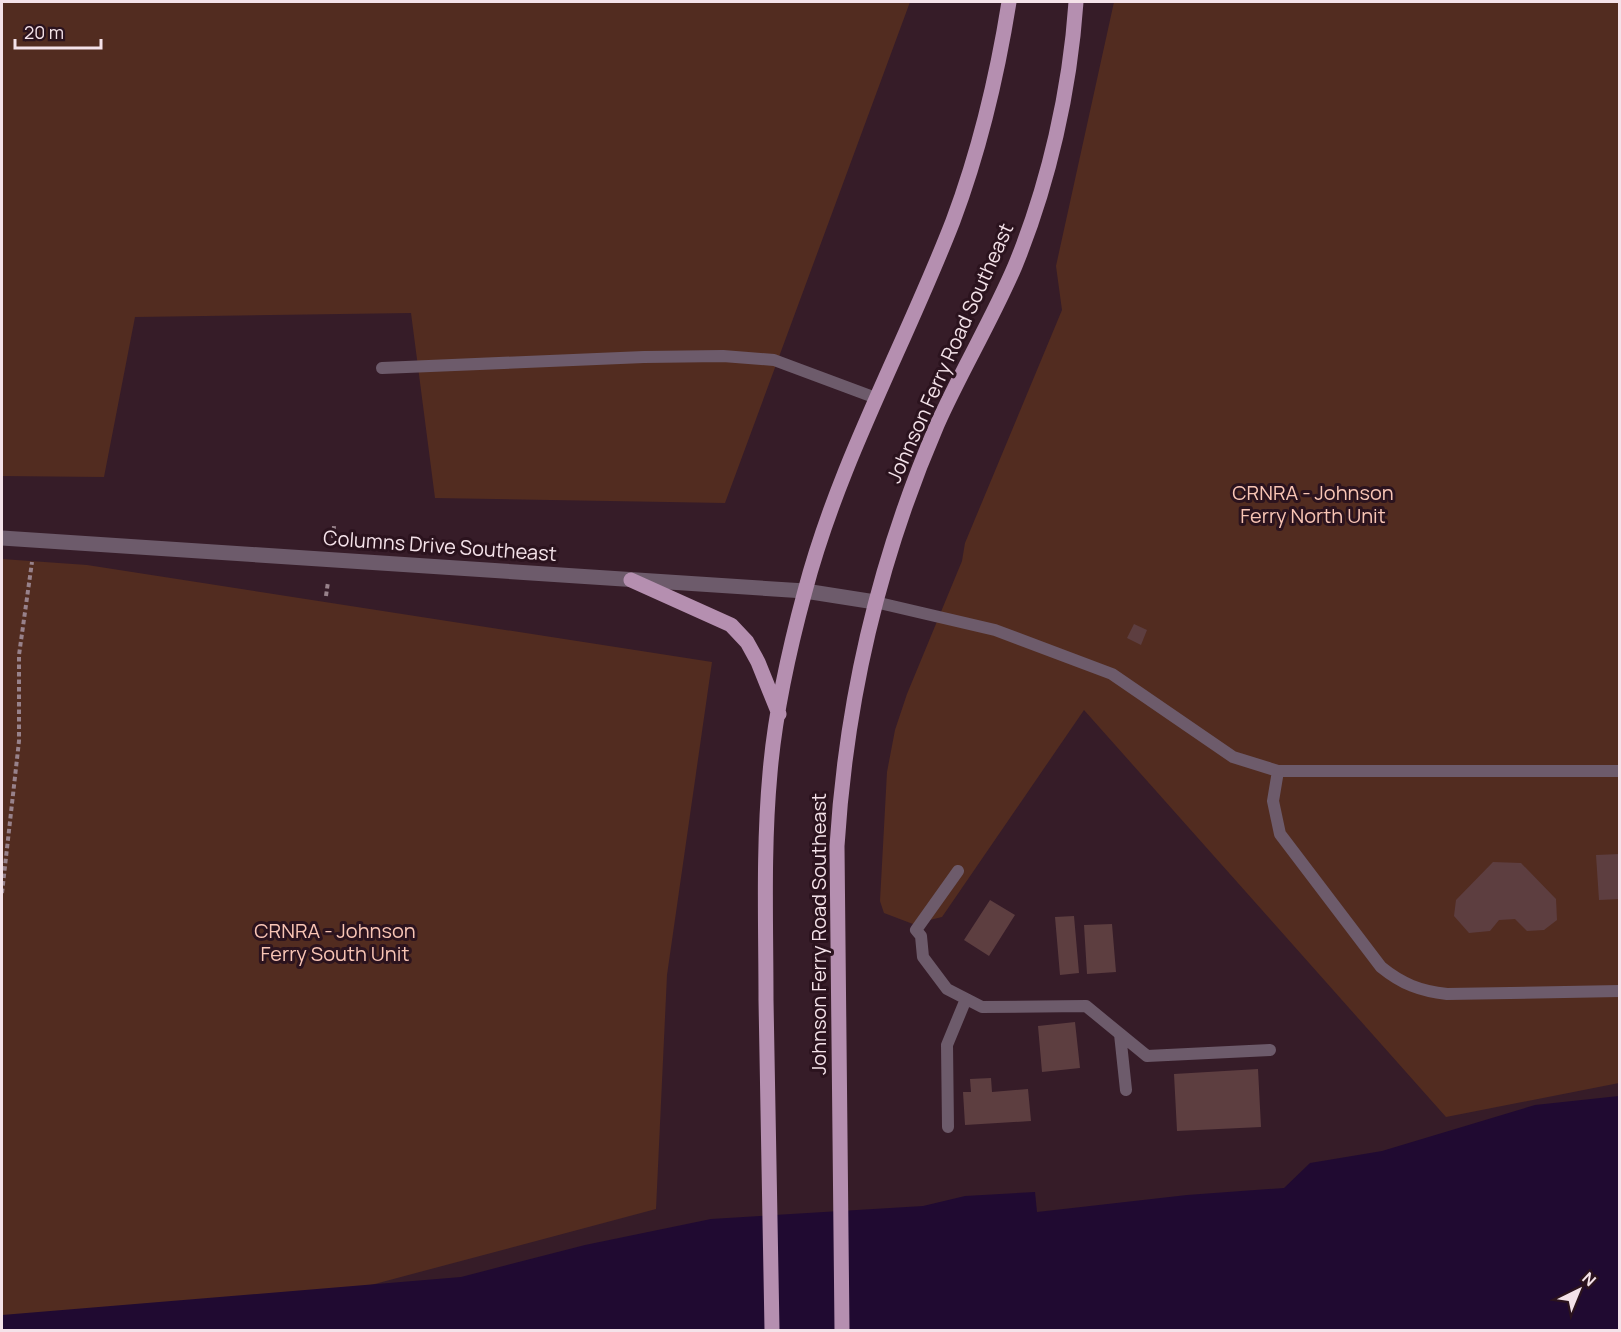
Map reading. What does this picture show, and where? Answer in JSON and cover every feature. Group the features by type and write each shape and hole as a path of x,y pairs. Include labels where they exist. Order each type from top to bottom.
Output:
{"main road":[{"path":"772,1330 767,1139 766,863 770,773 779,714 805,591 826,522 876,398 949,231 975,158 999,61 1009,2"},
{"name":"Johnson Ferry Road Southeast","path":"842,1330 836,924 841,777 858,671 875,602 895,536 938,424 1006,286 1035,208 1067,84 1076,2"},
{"path":"631,580 731,625 747,642 758,662 779,714"}],"street":[{"name":"Columns Drive Southeast","path":"2,538 805,591 875,602"}],"lane":[{"path":"382,368 723,356 774,360 876,398"},
{"path":"875,602 994,630 1112,674 1233,757 1278,771 1620,771"},
{"path":"1278,771 1273,801 1280,834 1381,967 1399,981 1423,992 1447,994 1620,991"},
{"path":"958,871 916,930 921,936 923,957 947,989 982,1007 1086,1006 1147,1056 1270,1050"},
{"path":"948,1127 947,1045 966,999"},
{"path":"1120,1034 1126,1090"}],"path":[{"path":"2,892 19,741 19,655 35,540"}],"green space":[{"path":"2,2 910,2 725,503 435,498 411,313 135,317 104,477 2,476"},
{"name":"CRNRA - Johnson Ferry North Unit","path":"1114,2 1619,2 1619,1083 1446,1117 1084,710 942,917 913,924 884,913 880,901 887,772 895,730 907,694 962,561 965,543 1062,310 1056,266"},
{"name":"CRNRA - Johnson Ferry South Unit","path":"2,559 87,565 712,662 667,975 656,1209 217,1326 137,1330 2,1330"}],"shaded area":[{"path":"1619,1096 1619,1330 2,1330 2,1315 461,1277 585,1245 711,1219 923,1206 965,1196 1035,1192 1037,1212 1187,1195 1284,1188 1310,1163 1382,1151 1535,1105"}],"building":[{"path":"1134,624 1147,630 1141,645 1127,638"},
{"path":"1620,854 1620,899 1599,900 1596,855"},
{"path":"1493,862 1521,863 1556,899 1557,920 1544,930 1527,931 1515,919 1499,920 1490,931 1469,933 1454,916 1456,900"},
{"path":"990,900 1015,915 989,956 964,940"},
{"path":"1074,916 1079,973 1060,975 1055,917"},
{"path":"1112,924 1116,972 1087,974 1084,925"},
{"path":"1075,1022 1080,1068 1042,1072 1038,1026"},
{"path":"1258,1069 1261,1127 1177,1131 1174,1074"},
{"path":"991,1078 992,1092 1028,1089 1031,1121 965,1125 963,1092 971,1092 970,1079"}]}
